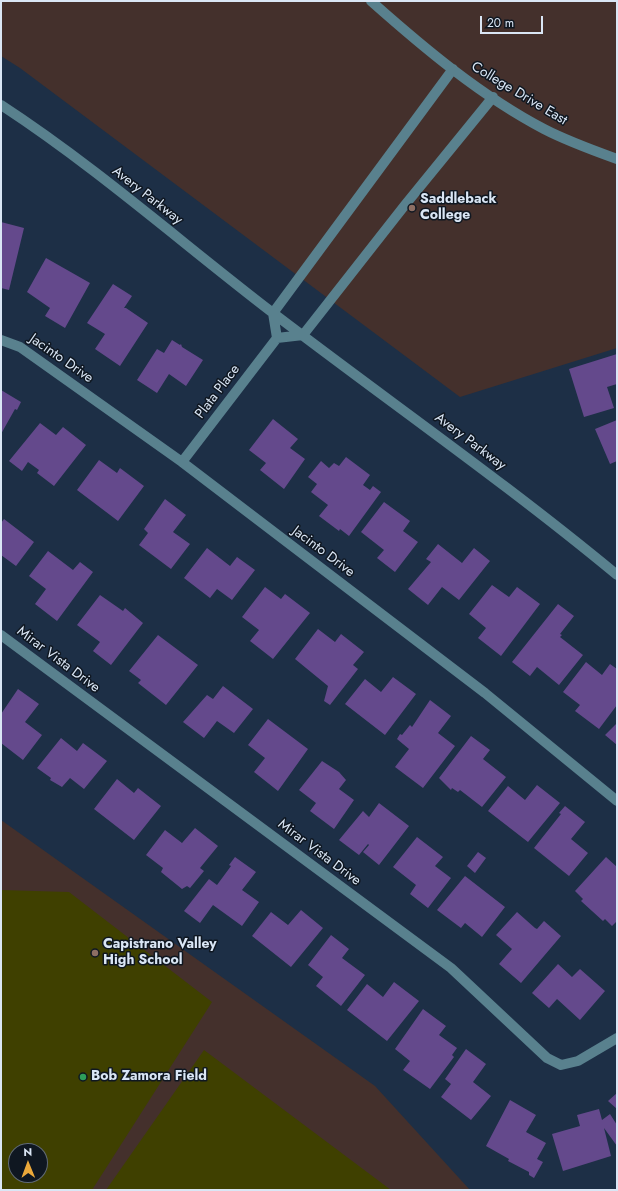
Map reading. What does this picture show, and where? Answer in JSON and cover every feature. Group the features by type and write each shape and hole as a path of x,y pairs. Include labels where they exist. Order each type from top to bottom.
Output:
{"street":[{"name":"College Drive East","path":"371,1 453,69 493,97 544,129 617,159"},
{"path":"453,69 274,313 277,338 303,335 405,205 493,97"},
{"name":"Avery Parkway","path":"1,105 107,183 274,313 564,532 617,575"},
{"name":"Plata Place","path":"182,462 277,338"},
{"name":"Jacinto Drive","path":"1,340 20,347 182,462 485,693 617,801"},
{"name":"Mirar Vista Drive","path":"1,635 451,968 547,1058 562,1065 578,1061 617,1038"}],"shaded area":[{"name":"Saddleback College","path":"1,1 617,1 617,348 460,397 20,68 1,56"},
{"name":"Capistrano Valley High School","path":"1,820 375,1086 470,1190 1,1190"},
{"name":"Bob Zamora Field","path":"1,890 69,892 212,1002 92,1190 1,1190"},
{"path":"204,1050 391,1190 106,1190"}],"building":[{"path":"1,222 24,228 9,290 1,288"},
{"path":"46,258 90,283 65,328 45,316 50,308 27,292"},
{"path":"113,284 132,296 124,308 148,323 120,366 95,349 105,334 87,323"},
{"path":"172,340 180,345 181,344 182,347 203,360 186,386 169,374 157,393 137,380 157,349 164,353"},
{"path":"617,354 617,384 607,387 614,408 584,417 569,369"},
{"path":"1,390 21,402 17,410 15,409 1,434"},
{"path":"273,419 298,439 290,448 305,459 284,489 260,470 266,463 249,450"},
{"path":"617,420 617,461 610,464 595,429"},
{"path":"40,423 56,435 63,427 86,445 54,486 37,473 39,470 28,462 22,471 9,461"},
{"path":"346,457 370,475 363,485 370,490 373,486 381,492 349,536 340,529 339,531 319,516 328,505 311,492 317,484 308,477 321,461 329,468 334,463 339,466"},
{"path":"99,460 117,473 120,468 144,486 118,521 77,490"},
{"path":"165,499 186,515 173,532 190,544 171,569 139,545 148,533 144,529"},
{"path":"384,502 410,521 403,531 418,542 395,572 377,558 384,550 361,532"},
{"path":"4,519 34,542 16,566 1,555 1,523"},
{"path":"438,544 462,563 474,548 490,561 459,600 442,587 428,605 408,589 431,562 426,559"},
{"path":"207,548 230,566 237,557 255,570 232,600 217,589 210,598 184,578"},
{"path":"48,551 73,570 80,562 93,572 57,621 35,604 46,589 29,576"},
{"path":"492,585 509,597 517,587 540,604 501,656 478,638 486,628 469,614"},
{"path":"265,587 281,599 285,594 310,613 273,659 250,641 259,630 242,617"},
{"path":"100,595 123,611 125,608 143,623 111,665 93,651 100,642 77,625"},
{"path":"558,604 574,616 560,634 562,635 560,637 583,655 559,685 537,667 530,676 512,662"},
{"path":"318,629 335,642 341,634 364,652 353,665 358,669 330,705 324,701 328,686 295,659"},
{"path":"158,635 198,665 166,705 138,683 141,680 129,671"},
{"path":"586,662 602,675 610,664 617,669 617,705 599,729 575,711 580,705 563,692"},
{"path":"393,677 416,694 385,735 345,704 365,679 381,692"},
{"path":"223,686 253,709 234,733 217,721 204,738 183,722 207,695 213,699"},
{"path":"18,689 39,704 25,722 42,735 23,760 1,743 1,714"},
{"path":"430,700 451,716 438,733 455,746 423,788 395,767 409,749 397,739 400,734 402,735 410,725 412,727"},
{"path":"268,719 308,749 278,791 254,772 265,758 248,745"},
{"path":"617,723 617,745 605,735"},
{"path":"471,736 490,750 483,759 506,777 482,807 460,790 458,792 452,788 451,790 439,778"},
{"path":"61,738 77,751 83,743 107,761 84,789 70,778 62,787 50,780 51,778 37,768"},
{"path":"322,761 339,772 346,780 339,789 354,800 334,829 310,811 316,803 299,790"},
{"path":"117,779 134,793 138,788 161,806 134,840 94,809"},
{"path":"537,785 560,803 528,842 488,811 508,786 525,800"},
{"path":"379,803 409,826 379,865 363,852 369,845 368,844 359,855 339,840 363,811 369,817"},
{"path":"565,806 585,822 571,839 588,853 569,876 534,848 561,814 559,813"},
{"path":"195,828 218,846 200,868 204,871 190,888 187,886 182,889 161,872 163,868 146,855 165,830 182,843"},
{"path":"417,837 443,857 435,866 451,878 428,908 410,894 416,885 393,867"},
{"path":"478,852 486,858 475,873 467,866"},
{"path":"235,857 256,872 242,890 259,902 242,926 213,905 200,923 184,911 209,879 217,885 231,866 229,865"},
{"path":"606,857 617,867 617,921 612,926 605,919 603,921 581,901 583,899 575,891"},
{"path":"465,876 505,907 482,937 465,923 461,928 437,910"},
{"path":"301,910 323,928 291,967 252,936 271,912 288,925"},
{"path":"517,912 535,928 537,929 544,921 561,936 521,983 499,964 512,949 496,935"},
{"path":"331,935 349,949 342,958 365,975 341,1006 316,986 323,977 308,965"},
{"path":"558,964 572,977 580,969 605,991 580,1020 557,999 549,1008 532,993"},
{"path":"394,982 419,1001 387,1041 347,1010 367,984 383,997"},
{"path":"423,1009 446,1026 439,1035 457,1048 452,1055 454,1057 430,1089 403,1070 410,1061 395,1049"},
{"path":"466,1049 486,1064 473,1082 491,1096 471,1120 441,1097 451,1084 445,1079"},
{"path":"617,1093 617,1109 608,1101"},
{"path":"510,1100 536,1115 526,1132 546,1143 537,1159 543,1162 534,1178 529,1175 529,1172 508,1161 509,1159 486,1146"},
{"path":"599,1109 602,1120 610,1114 617,1125 617,1146 604,1128 611,1156 563,1171 552,1134 580,1126 577,1115"}],"place":[{"name":"Saddleback College","path":"412,208"},
{"name":"Capistrano Valley High School","path":"95,953"},
{"name":"Bob Zamora Field","path":"83,1077"}]}
